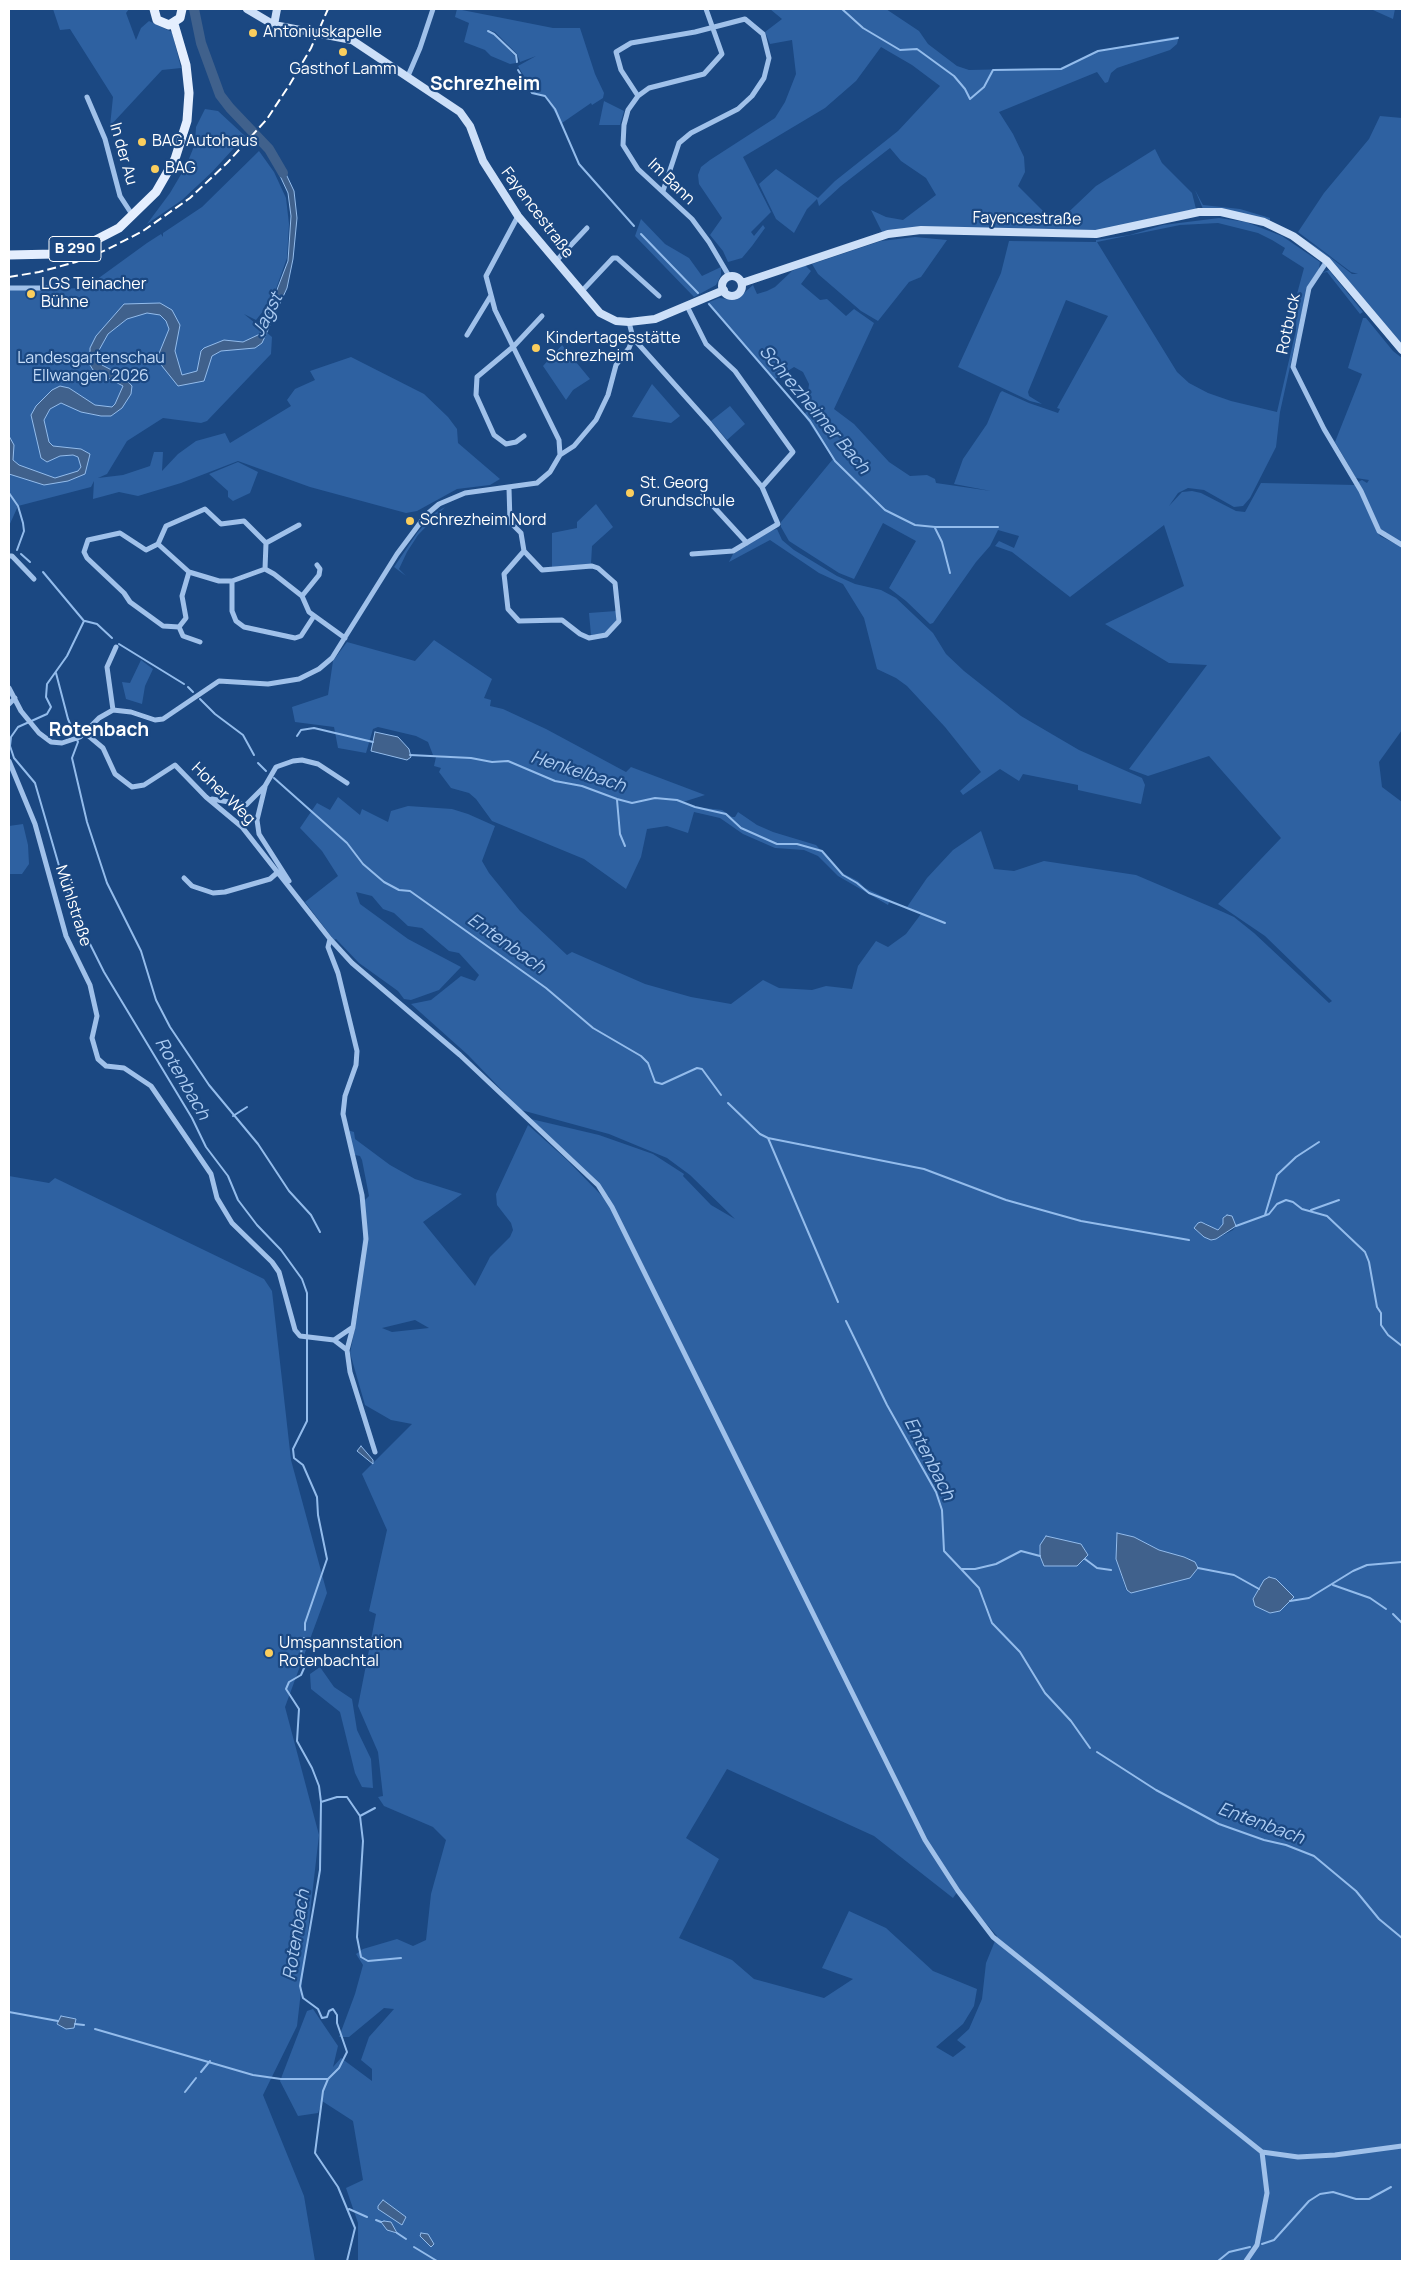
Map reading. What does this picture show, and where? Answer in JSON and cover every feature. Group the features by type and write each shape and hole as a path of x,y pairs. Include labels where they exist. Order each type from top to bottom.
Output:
{"main road":[{"path":"154,9 154,16 160,23 174,24 180,18 182,9"},
{"name":"In der Au","path":"133,216 156,192 167,175 181,144 187,122 189,93 186,65 174,24"},
{"name":"B 290","path":"9,255 54,254 72,250 107,235 133,216"}],"street":[{"name":"Fayencestraße","path":"247,9 274,25 352,40 460,112 470,126 483,161 518,216 580,292 600,313 616,321 629,322 656,318 724,290 731,296 737,294 741,289 742,283 888,234 929,230 1051,235 1096,234 1199,212 1239,215 1264,222 1293,236 1327,261 1402,350"},
{"path":"274,25 277,9"},
{"path":"408,76 433,9"},
{"path":"663,191 679,143 691,132 738,109 752,96 764,78 769,58 763,34 745,19 714,26 695,32 631,43 616,52 620,70 638,96 649,88 704,74 722,54 714,26 706,9"},
{"name":"In der Au","path":"87,96 106,139 120,196 133,216"},
{"name":"Im Bann","path":"638,96 628,110 624,124 623,145 638,169 692,219 709,242 729,276"},
{"path":"518,216 486,276 490,297 559,440 560,455"},
{"path":"556,262 586,228"},
{"path":"580,292 614,258 617,258 659,296"},
{"name":"Rotbuck","path":"1327,261 1309,288 1293,367 1324,430 1362,491 1379,532 1402,545"},
{"path":"724,290 723,282 729,276 738,278 742,283"},
{"path":"9,288 48,288"},
{"path":"467,335 490,297"},
{"path":"687,306 706,344 735,370 793,452 762,487"},
{"path":"524,436 516,442 506,444 494,435 476,395 477,377 514,346 542,316"},
{"path":"629,322 633,338 710,424 762,487 778,524 733,551 692,554"},
{"path":"9,688 32,724 51,742 62,743 74,740 82,735 99,718 113,710 131,712 155,720 163,719 219,681 268,684 299,679 319,670 332,658 397,554 426,515 439,504 466,493 537,483 550,472 560,455 574,446 596,420 608,395 616,365 629,348 633,338"},
{"path":"509,488 510,522 521,533 524,551 542,570 592,566 598,568 615,583 620,621 606,635 589,638 580,634 562,620 519,621 508,609 504,574 524,551"},
{"path":"702,495 747,543"},
{"path":"179,628 163,626 148,616 86,558 84,552 88,540 120,533 146,550 158,544 166,526 205,509 221,524 244,521 266,543 265,569"},
{"path":"266,543 299,525"},
{"path":"158,544 189,572 219,581 232,581 265,569"},
{"path":"9,556 12,556 34,579"},
{"path":"302,596 319,575 320,569 316,566"},
{"path":"265,569 302,596 309,612 345,638"},
{"path":"179,628 186,618 182,596 189,572"},
{"path":"232,581 232,611 236,621 244,628 296,638 301,636 314,616"},
{"path":"179,628 183,636 200,642"},
{"path":"113,710 107,667 116,647"},
{"path":"9,704 15,698"},
{"name":"Hoher Weg","path":"82,735 103,748 115,774 132,787 144,785 175,765 206,797 242,827 330,939 352,962 460,1055 598,1185 612,1207 925,1840 981,1922 1000,1943 1262,2152"},
{"path":"290,886 290,882 259,834 256,820 265,786 276,767 293,760 311,762 332,772 347,783"},
{"name":"Mühlstraße","path":"9,761 35,824 66,936 90,985 97,1016 92,1038 98,1060 106,1066 124,1068 150,1086 210,1174 217,1198 232,1223 276,1267 295,1330 307,1338 334,1340"},
{"path":"246,805 265,786"},
{"path":"206,797 220,802 259,806"},
{"path":"184,878 192,886 204,891 219,893 270,879 278,872"},
{"path":"330,939 328,947 338,972 357,1051 356,1064 345,1096 343,1114 362,1195 366,1238 348,1350 350,1372 375,1452"},
{"path":"348,1350 334,1340 353,1327"},
{"path":"1246,2261 1257,2245 1267,2194 1262,2152 1298,2157 1335,2155 1402,2146"}],"green space":[{"path":"53,9 129,9 126,13 136,40 141,28 149,21 172,32 181,68 162,70 110,126 113,97 70,29 60,30"},
{"path":"457,9 553,28 580,28 595,74 604,93 603,98 592,105 591,103 562,123 545,97 533,92 518,66 536,56 520,62 517,54 495,32 489,30 515,56 516,63 510,64 491,56 485,50 464,42 469,23 455,17"},
{"path":"770,9 886,9 919,31 928,44 957,66 969,70 1063,68 1101,50 1179,36 1177,44 1170,50 1117,68 1111,73 1108,82 1105,83 1097,72 999,112 1013,134 1024,157 1025,172 1018,186 1056,224 1096,186 1155,149 1162,163 1192,193 1196,209 1095,232 1060,233 1058,229 1053,229 1052,233 905,228 882,232 871,210 886,217 903,220 936,195 926,178 901,161 890,148 841,186 819,206 817,199 807,209 794,233 776,219 759,184 776,169 818,198 835,181 898,131 940,86 912,65 881,47 856,81 825,108 743,157 771,212 751,232 754,236 763,225 765,228 742,258 728,262 723,251 710,235 722,218 699,184 698,175 701,167 710,160 775,118 785,102 796,74 792,40 770,44 765,32 782,19"},
{"path":"1395,9 1393,19 1373,10"},
{"path":"604,101 624,111 620,125 599,125"},
{"path":"205,109 218,111 245,136 212,172 182,200 147,224 170,193 186,166 195,144 196,127"},
{"path":"1380,116 1402,118 1402,347 1371,312 1342,274 1298,237 1298,235 1318,248 1352,274 1358,274 1351,272 1298,232 1324,193 1369,139"},
{"name":"Landesgartenschau Ellwangen 2026","path":"259,151 274,172 286,198 289,224 287,258 272,300 256,320 244,314 272,337 271,354 207,421 201,423 163,418 127,441 107,474 98,478 123,475 150,466 154,452 163,452 162,471 178,454 196,441 225,433 230,443 291,406 287,400 295,389 315,380 310,371 351,357 424,394 448,417 457,429 458,443 500,479 490,485 457,489 417,511 406,513 310,487 238,461 181,483 138,496 119,492 93,499 94,481 91,487 18,506 9,526 9,290 85,288 147,243 161,234 163,237 163,233 202,207"},
{"path":"1195,190 1203,205 1240,209 1270,218 1270,223 1203,209"},
{"path":"1219,218 1246,222 1282,236 1320,262 1319,269 1308,285 1280,412 1276,447 1250,498 1243,506 1234,507 1204,490 1188,488 1178,493 1169,506 1182,492 1192,491 1201,493 1236,511 1245,512 1261,483 1356,485 1380,536 1402,547 1402,730 1379,762 1382,787 1402,802 1402,2261 358,2261 358,2223 346,2188 363,2180 353,2121 322,2101 318,2113 298,2116 280,2081 307,2011 313,2009 338,2046 333,2067 341,2058 372,2081 372,2069 361,2060 369,2037 394,2009 384,2008 349,2037 339,2037 355,1994 363,1965 356,1954 363,1949 397,1939 413,1946 426,1940 431,1894 446,1840 433,1827 384,1806 378,1797 383,1796 378,1752 358,1706 376,1614 369,1611 387,1530 362,1474 412,1424 391,1420 365,1405 350,1353 359,1308 365,1200 369,1196 362,1160 360,1156 355,1155 347,1130 354,1132 355,1139 390,1165 415,1179 462,1194 423,1222 475,1286 490,1257 510,1237 513,1230 511,1223 497,1205 496,1194 528,1125 567,1160 606,1200 609,1197 531,1119 599,1135 653,1154 684,1174 683,1176 711,1205 735,1219 690,1175 667,1158 609,1134 521,1110 468,1055 411,1004 431,1000 461,976 475,981 479,975 459,953 449,951 422,928 408,926 394,913 383,909 372,896 356,892 360,904 408,939 461,967 439,990 411,1000 404,999 398,991 359,963 336,939 334,940 305,902 338,876 322,851 300,828 317,803 330,810 338,797 360,815 362,809 388,822 391,811 408,806 452,809 468,814 495,826 482,861 489,873 520,911 567,955 572,952 645,984 691,997 731,1004 763,980 779,988 812,990 826,986 852,989 858,966 876,941 888,947 906,934 921,914 907,907 927,878 953,850 981,831 994,869 1014,871 1044,861 1136,875 1234,917 1254,933 1329,1003 1332,1001 1265,936 1218,904 1281,838 1209,756 1148,776 1129,769 1207,665 1169,663 1105,624 1184,586 1164,525 1070,597 1012,552 995,546 999,541 1014,548 1019,536 998,530 990,546 976,562 933,623 930,624 889,588 916,541 883,523 854,579 839,573 789,541 781,527 781,522 833,459 804,415 811,405 807,400 809,384 803,372 794,367 775,379 707,303 719,298 736,300 753,285 757,294 767,291 775,287 792,271 805,265 811,271 801,284 820,300 827,299 846,316 854,309 874,323 834,409 854,424 889,462 910,476 927,475 935,479 936,483 991,491 954,484 963,459 987,424 1000,393 1002,391 1058,413 1060,409 1057,408 1108,316 1066,300 1028,392 1029,396 1042,404 1030,401 958,367 1001,273 1009,241 1096,242 1096,240 1130,235 1163,225","holes":["1218,223 1258,233 1285,248 1282,254 1304,268 1297,294 1296,330 1277,412 1231,401 1208,393 1189,383 1177,372 1097,242 1180,225","1234,1222 1236,1226 1233,1230 1216,1239 1204,1237 1194,1228 1205,1223 1217,1230 1223,1224","415,1320 429,1328 392,1332 382,1328","1117,1533 1134,1537 1159,1550 1195,1562 1163,1584 1131,1592 1126,1590 1116,1559","1040,1545 1088,1555 1077,1566 1044,1566","727,1769 874,1836 953,1898 958,1891 997,1936 986,1963 982,1999 969,2029 957,2040 966,2047 953,2057 936,2047 963,2024 974,2006 977,1989 933,1971 886,1928 849,1911 822,1968 853,1979 824,1998 754,1979 732,1960 679,1938 719,1859 686,1838"]},
{"path":"641,219 665,244 689,258 702,276 721,267 721,275 716,285 694,297 635,236"},
{"path":"915,237 947,240 921,277 909,282 878,321 861,311 818,274 812,264 881,241"},
{"path":"1329,270 1363,312 1360,314 1327,272 1322,273"},
{"path":"1363,318 1366,318 1393,351 1402,358 1402,543 1380,529 1358,482 1362,480 1367,483 1369,480 1356,478 1335,442 1362,374 1348,368"},
{"path":"562,345 590,379 573,390 566,400 543,366"},
{"path":"652,384 680,416 671,423 632,417"},
{"path":"730,406 745,424 727,440 711,421"},
{"path":"238,462 258,472 250,493 233,501 228,497 228,491 209,474"},
{"path":"596,504 613,527 592,546 591,564 552,567 552,533 577,528 577,522"},
{"path":"445,507 418,535 407,552 399,569 406,576 394,567 417,533 435,513"},
{"path":"777,529 782,540 794,550 837,576 855,584 881,590 896,598 933,633 946,654 964,671 1021,716 1079,750 1142,778 1145,785 1141,804 1078,790 1078,785 1023,774 1019,781 1000,769 963,795 960,791 981,772 945,727 907,686 896,678 877,669 864,618 843,584 819,573 770,540 729,562 733,554 770,531"},
{"path":"616,611 617,620 605,633 591,635 589,613"},
{"path":"434,640 492,679 484,698 491,700 490,706 503,709 546,729 626,772 631,767 705,795 683,802 695,807 722,810 732,817 735,817 738,812 757,825 773,832 816,845 842,873 858,881 865,888 890,900 888,905 838,876 818,856 804,850 775,848 743,834 720,818 694,812 688,833 667,826 647,829 641,857 626,889 584,859 492,821 476,799 469,793 451,788 439,772 441,768 434,766 436,757 454,757 433,755 428,742 416,736 378,727 373,729 366,753 338,748 334,727 295,722 292,707 328,695 333,661 347,642 415,661"},
{"path":"141,660 153,669 145,686 142,704 126,699 122,682 130,683"},
{"path":"23,824 28,845 29,864 22,874 9,874 9,826"},
{"path":"9,1176 49,1183 55,1178 264,1279 272,1291 291,1460 327,1593 285,1707 319,1835 297,2026 263,2095 304,2196 315,2261 9,2261"},
{"path":"320,1667 334,1687 352,1699 357,1730 371,1759 373,1788 362,1787 355,1773 340,1712 311,1689 310,1674"}],"water":[{"path":"279,159 294,191 297,218 293,259 287,288 262,343 255,348 221,351 212,356 204,381 178,386 162,366 158,356 169,329 166,321 160,315 147,313 127,319 108,334 98,352 98,358 102,365 123,376 132,386 131,394 122,408 111,416 101,416 81,412 61,403 50,409 44,420 49,442 53,446 81,449 90,454 85,474 68,481 44,485 9,474 9,436 14,445 13,460 19,465 55,478 78,471 81,467 78,457 73,455 60,456 47,462 41,458 31,415 36,406 52,390 60,386 69,388 95,405 112,407 115,404 123,386 93,370 90,365 90,348 96,336 124,304 160,303 172,310 180,325 175,351 182,375 197,371 201,351 204,348 224,340 243,342 260,334 288,261 291,216 288,193 275,165"},
{"path":"375,732 398,737 409,749 411,757 407,760 371,751"},
{"path":"1227,1215 1232,1216 1236,1226 1216,1239 1211,1240 1204,1237 1194,1228 1201,1222 1218,1230 1223,1224 1223,1218"},
{"path":"361,1446 373,1460 373,1464 357,1451"},
{"path":"1117,1533 1134,1537 1159,1550 1184,1557 1195,1562 1198,1568 1190,1578 1131,1593 1127,1590 1116,1559"},
{"path":"1046,1536 1081,1544 1088,1555 1077,1566 1044,1566 1040,1556 1040,1545"},
{"path":"1269,1577 1276,1579 1294,1597 1280,1611 1270,1613 1255,1606 1253,1599 1264,1580"},
{"path":"61,2016 76,2019 74,2028 66,2029 57,2024"},
{"path":"383,2200 406,2217 402,2225 378,2209"},
{"path":"381,2222 391,2222 397,2233 387,2230"},
{"path":"421,2233 428,2234 434,2244 431,2247 420,2236"}],"waterway":[{"name":"Jagst","path":"194,9 201,43 220,95 269,149 283,173"},
{"path":"842,9 863,28 900,50 917,49 954,76 965,89 970,99 984,87 993,70 1061,69 1098,51 1178,38"},
{"name":"Schrezheimer Bach","path":"488,31 494,34 516,55 517,62"},
{"name":"Schrezheimer Bach","path":"518,70 532,93 545,96 555,109 579,164 634,226"},
{"name":"Schrezheimer Bach","path":"641,234 698,293"},
{"name":"Schrezheimer Bach","path":"709,304 810,421 835,461 885,510 915,525 935,527 998,527"},
{"name":"Rotenbach","path":"9,493 18,506 23,523 24,531 17,550"},
{"path":"935,528 942,542 950,573"},
{"name":"Rotenbach","path":"21,554 30,562"},
{"name":"Rotenbach","path":"43,572 84,621 67,656 47,684 46,697 51,707 47,714 18,727 11,737 10,746 14,758 35,783 64,883 82,928 104,972 192,1118 206,1147 228,1176 238,1200 257,1225 281,1250 302,1279 307,1293 307,1421 293,1449 294,1458 303,1465 317,1497 318,1515 327,1559 305,1623 305,1630"},
{"name":"Entenbach","path":"85,621 97,624 112,638"},
{"name":"Entenbach","path":"119,644 184,684"},
{"path":"56,673 68,719 78,742 72,758 87,822 107,883 141,951 156,1000 170,1027 209,1085 258,1144 289,1191 311,1215 320,1232"},
{"name":"Entenbach","path":"188,687 193,692"},
{"name":"Entenbach","path":"200,699 215,714 243,735 254,755"},
{"name":"Henkelbach","path":"297,736 301,730 314,728 373,742"},
{"name":"Henkelbach","path":"410,755 471,758 492,762 508,761 555,781 582,786 632,803 655,798 677,800 695,807 726,814 741,828 777,844 797,844 822,851 843,875 869,893 945,923"},
{"name":"Entenbach","path":"258,763 266,771"},
{"name":"Entenbach","path":"274,778 347,843 363,864 384,882 399,890 410,891 546,988 593,1028 641,1056 648,1063 655,1082 662,1084 697,1068 702,1069 721,1095"},
{"path":"617,800 620,834 625,846"},
{"name":"Entenbach","path":"728,1103 760,1134 768,1138 838,1302"},
{"path":"233,1116 247,1107"},
{"path":"768,1138 924,1169 1006,1200 1081,1221 1189,1240"},
{"path":"1265,1215 1277,1175 1296,1157 1319,1142"},
{"path":"1236,1226 1269,1214 1277,1204 1286,1200 1293,1202 1302,1209 1327,1216 1365,1252 1369,1262 1377,1307 1381,1313 1381,1325 1388,1335 1402,1346"},
{"path":"1311,1210 1339,1200"},
{"name":"Entenbach","path":"846,1321 887,1405 936,1492 942,1510 944,1551 979,1588 992,1623 1020,1652 1045,1693 1071,1721 1090,1748"},
{"path":"961,1569 975,1569 996,1564 1021,1551 1040,1556"},
{"path":"1085,1559 1097,1568 1111,1570"},
{"path":"1290,1601 1309,1598 1353,1571 1367,1565 1402,1562"},
{"path":"1198,1568 1234,1575 1259,1589"},
{"path":"1333,1585 1370,1598 1386,1609"},
{"path":"1393,1614 1402,1623"},
{"name":"Rotenbach","path":"304,1638 301,1653 305,1666 301,1675 289,1682 286,1689 299,1709 297,1741 312,1768 319,1786 321,1802 320,1870 300,1986 303,1998 318,2009 322,2018 327,2017 329,2011 333,2009 337,2015 337,2023 347,2052 339,2068 328,2079 323,2091 315,2153 338,2187 355,2228 347,2261"},
{"name":"Entenbach","path":"1097,1752 1156,1790 1219,1824 1314,1856 1356,1891 1379,1919 1402,1938"},
{"path":"321,1802 337,1797 347,1797 360,1816 363,1841 357,1937 361,1957 368,1961 401,1958"},
{"path":"360,1816 375,1808"},
{"path":"9,2012 58,2021"},
{"path":"75,2024 84,2025"},
{"path":"95,2029 253,2075 281,2079 328,2079"},
{"path":"201,2072 210,2061"},
{"path":"185,2092 196,2078"},
{"path":"1262,2244 1274,2240 1309,2201 1320,2194 1333,2192 1356,2199 1369,2199 1391,2187"},
{"path":"349,2209 367,2217"},
{"path":"376,2220 381,2222"},
{"path":"397,2233 406,2239"},
{"path":"414,2247 437,2261"},
{"path":"1218,2261 1229,2252 1250,2247"}],"railway":[{"path":"9,277 39,272 76,262 106,250 143,231 190,198 228,162 267,119 311,48 328,9"}],"place":[{"name":"Antoniuskapelle","path":"253,33"},
{"name":"Gasthof Lamm","path":"343,52"},
{"name":"BAG Autohaus","path":"142,142"},
{"name":"BAG","path":"155,169"},
{"name":"LGS Teinacher Bühne","path":"31,294"},
{"name":"Kindertagesstätte Schrezheim","path":"536,348"},
{"name":"St. Georg Grundschule","path":"630,493"},
{"name":"Schrezheim Nord","path":"410,521"},
{"name":"Umspannstation Rotenbachtal","path":"269,1653"}],"district":[{"name":"Schrezheim","path":"485,85"},
{"name":"Rotenbach","path":"99,731"}]}
